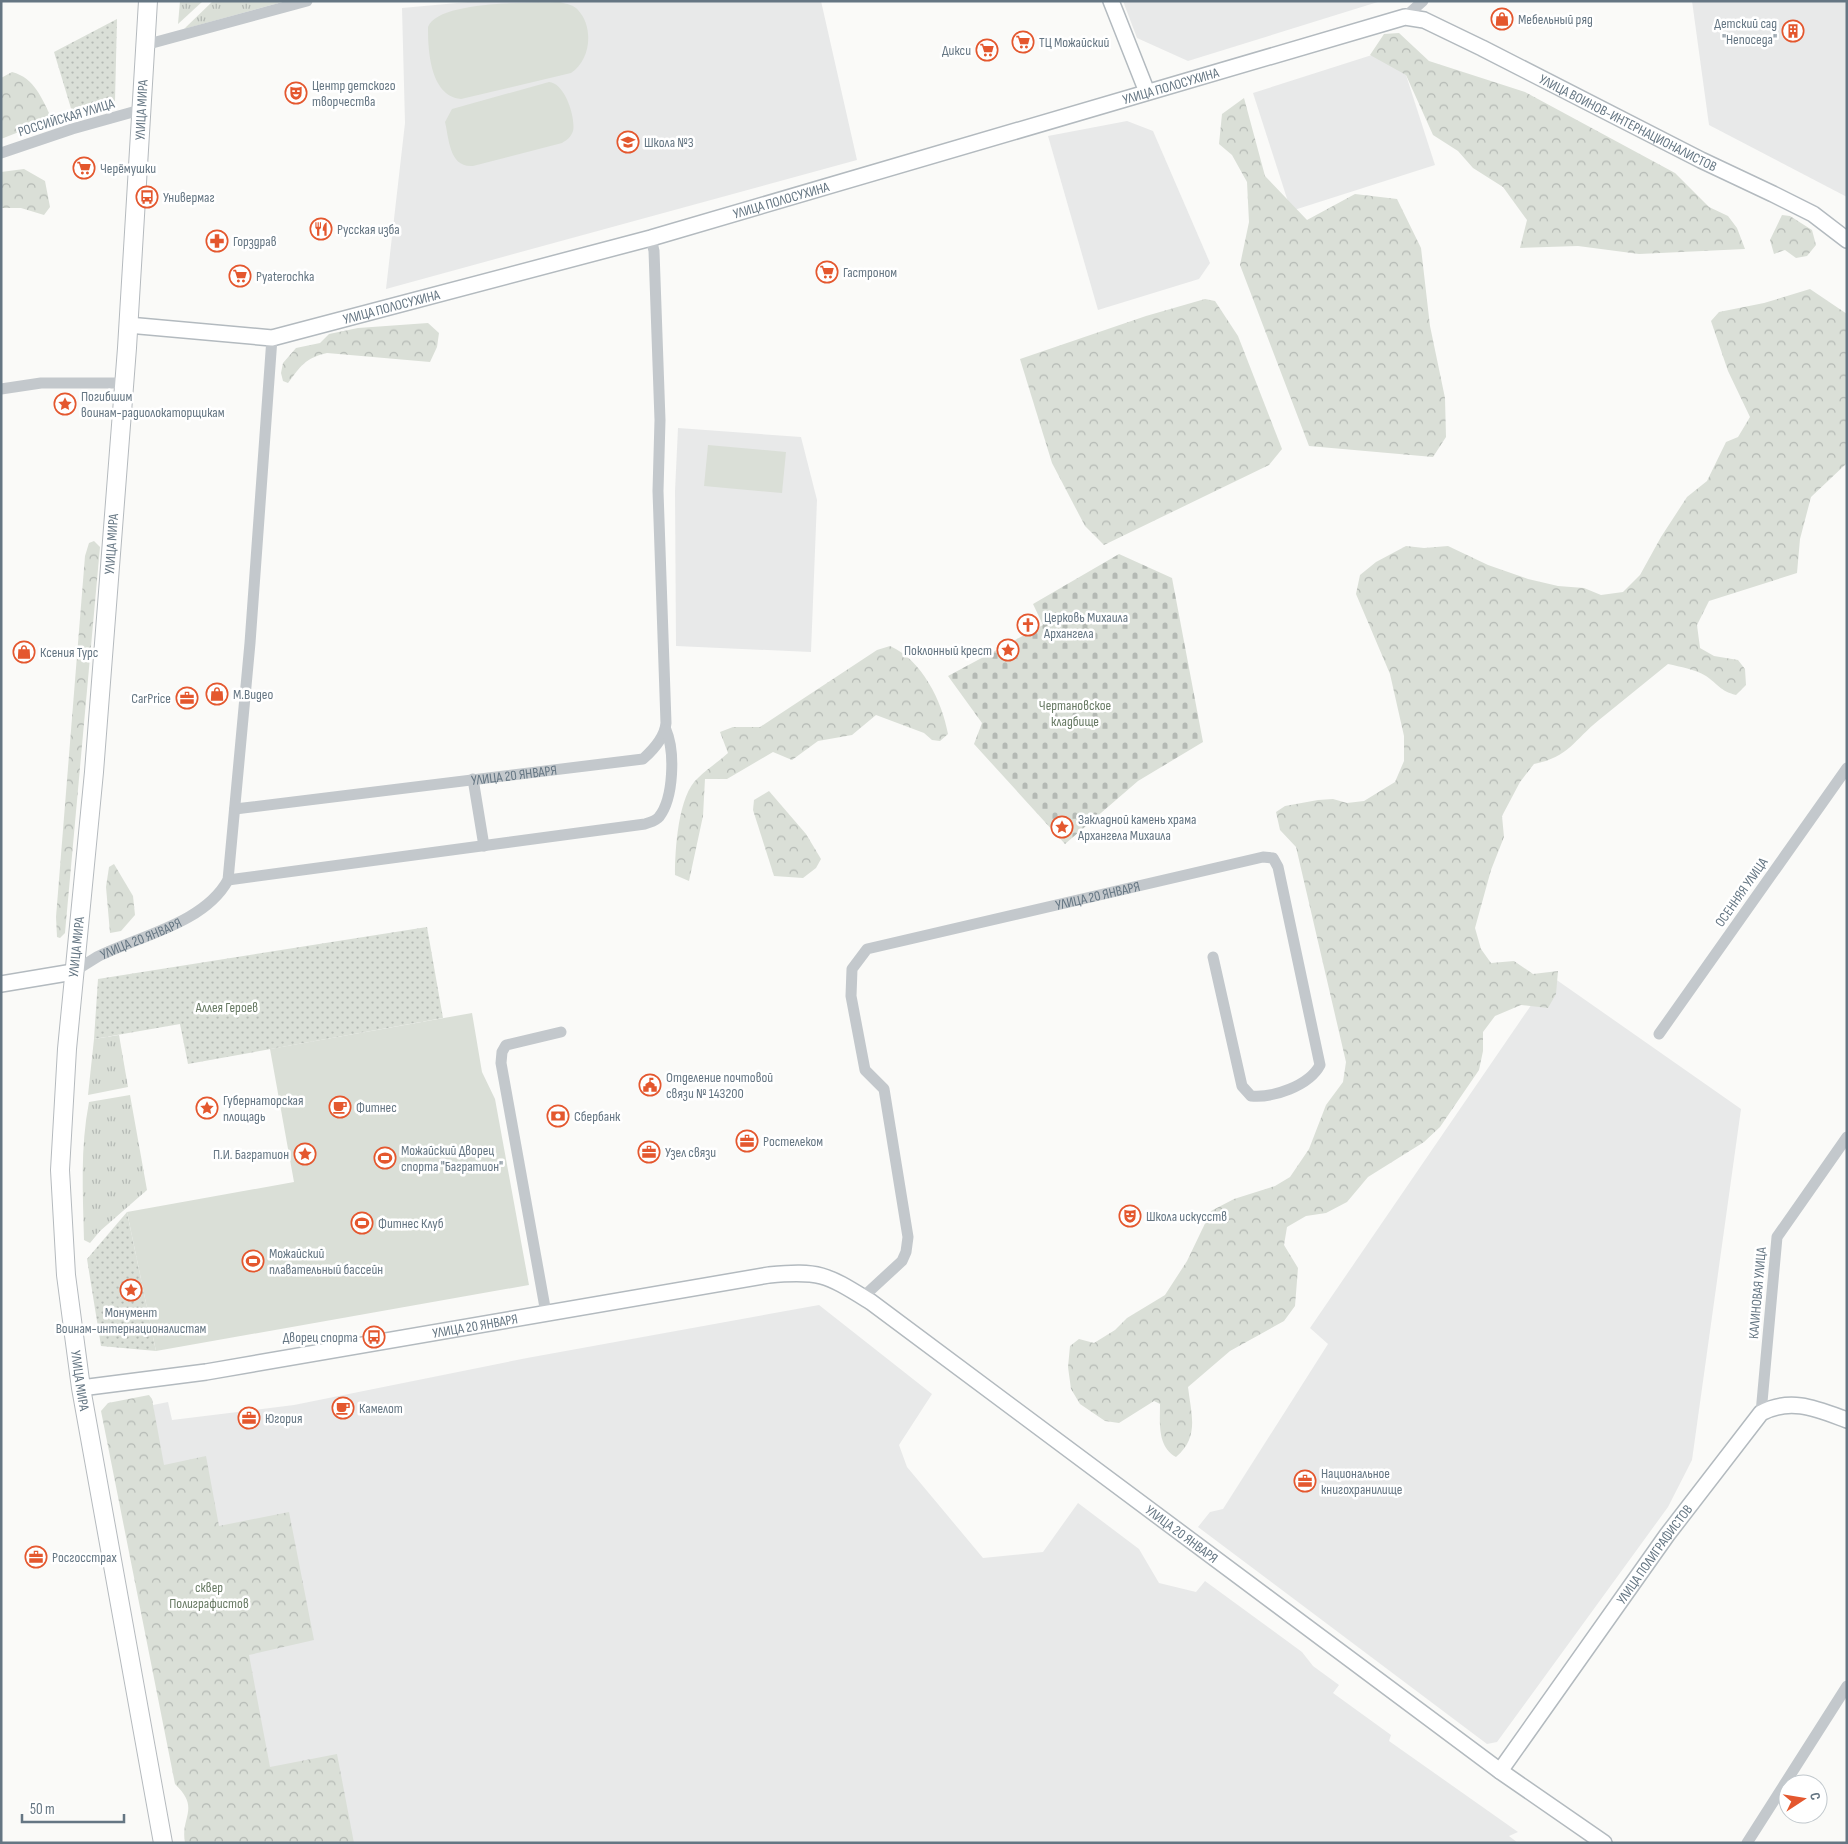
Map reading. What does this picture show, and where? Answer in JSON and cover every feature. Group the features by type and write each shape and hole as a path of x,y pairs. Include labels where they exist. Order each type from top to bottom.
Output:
{"main road":[{"name":"УЛИЦА МИРА","path":"148,1 124,384 94,772 73,972 60,1170 66,1275 81,1388 163,1843"}],"street":[{"path":"145,45 307,1"},
{"path":"1111,1 1148,92"},
{"name":"УЛИЦА ПОЛОСУХИНА","path":"128,325 272,338 651,238 1405,17 1423,1"},
{"name":"УЛИЦА ВОИНОВ-ИНТЕРНАЦИОНАЛИСТОВ","path":"1405,17 1424,20 1474,44 1701,160 1813,214 1847,240"},
{"name":"РОССИЙСКАЯ УЛИЦА","path":"1,153 72,129 140,110"},
{"path":"272,338 250,643 228,880 646,824 658,819 666,806 672,770 670,739 666,730 658,490 660,420 654,251 651,238"},
{"path":"1,389 41,384 124,384"},
{"name":"УЛИЦА 20 ЯНВАРЯ","path":"235,808 643,759 666,730"},
{"name":"ОСЕННЯЯ УЛИЦА","path":"1659,1034 1847,768"},
{"path":"473,779 484,846"},
{"name":"УЛИЦА 20 ЯНВАРЯ","path":"863,1297 902,1261 906,1252 908,1237 884,1089 865,1070 851,996 852,969 867,949 1263,857 1273,858 1278,867 1320,1065 1316,1072 1283,1093 1262,1097 1251,1096 1242,1086 1212,957"},
{"name":"УЛИЦА 20 ЯНВАРЯ","path":"1,984 73,972 96,958 178,923 216,895 228,880"},
{"path":"546,1313 501,1057 506,1045 561,1032"},
{"name":"КАЛИНОВАЯ УЛИЦА","path":"1761,1414 1777,1237 1847,1137"},
{"name":"УЛИЦА 20 ЯНВАРЯ","path":"81,1388 206,1372 769,1275 796,1273 815,1274 833,1278 863,1297 1500,1771 1604,1843"},
{"path":"1761,1414 1780,1405 1801,1405 1847,1420"},
{"name":"УЛИЦА ПОЛИГРАФИСТОВ","path":"1500,1771 1667,1535 1761,1414"},
{"path":"1746,1843 1847,1686"}],"shaded area":[{"name":"Школа №3","path":"479,1 821,1 857,160 386,289 405,123 402,8"},
{"path":"1123,1 1381,1 1188,61 1137,38"},
{"path":"1692,1 1847,1 1847,197 1709,125"},
{"path":"1397,47 1435,165 1291,211 1253,93"},
{"path":"1127,121 1153,131 1210,263 1199,279 1098,310 1048,136"},
{"path":"678,428 801,437 817,500 811,652 676,646 675,491"},
{"path":"1551,976 1741,1109 1692,1460 1668,1507 1497,1742 1487,1744 1198,1527 1210,1512 1223,1509 1328,1344 1310,1328"},
{"path":"819,1305 932,1394 899,1445 907,1467 983,1558 1043,1552 1078,1503 1139,1549 1159,1583 1196,1592 1205,1581 1302,1652 1313,1666 1339,1685 1333,1693 1391,1735 1389,1741 1518,1832 1509,1836 1518,1843 208,1843 153,1405 168,1402 172,1420 294,1405 527,1358"}],"green space":[{"path":"180,1 203,1 178,24"},
{"path":"213,1 286,1 184,29"},
{"path":"560,2 578,10 583,17 588,34 588,43 583,60 571,73 461,99 451,96 443,90 437,81 430,59 428,27 435,18 467,7 509,3"},
{"path":"117,19 115,101 73,115 54,52"},
{"path":"1399,33 1429,61 1525,92 1675,173 1709,207 1728,216 1737,228 1745,249 1639,254 1578,246 1520,248 1527,220 1503,187 1473,168 1458,151 1433,135 1406,75 1370,55 1384,34"},
{"path":"12,72 27,79 32,84 52,119 1,139 1,78"},
{"path":"549,82 560,88 571,110 573,131 567,139 562,143 473,166 459,162 449,143 445,122 452,109"},
{"path":"1244,98 1265,176 1307,220 1355,194 1397,199 1421,248 1430,326 1445,398 1446,437 1433,457 1309,446 1240,265 1249,222 1247,182 1232,155 1219,144 1222,114"},
{"path":"24,169 45,181 50,207 44,215 21,208 1,208 1,172"},
{"path":"1782,215 1790,216 1812,230 1816,245 1807,256 1796,258 1785,250 1774,254 1770,240"},
{"path":"1810,289 1847,314 1847,463 1811,497 1800,539 1797,573 1709,601 1697,625 1700,648 1714,656 1738,660 1745,669 1746,685 1736,695 1723,689 1701,674 1668,664 1590,727 1570,747 1555,757 1534,764 1520,782 1502,816 1504,837 1491,870 1475,928 1481,949 1491,963 1514,961 1533,974 1558,971 1556,994 1548,1008 1521,1005 1495,1016 1483,1032 1483,1051 1479,1070 1440,1127 1424,1142 1368,1177 1347,1202 1326,1213 1306,1216 1287,1227 1284,1245 1298,1268 1295,1306 1284,1321 1230,1351 1188,1387 1192,1416 1191,1433 1184,1449 1176,1457 1165,1447 1161,1434 1160,1404 1154,1401 1119,1423 1105,1421 1080,1404 1071,1389 1068,1367 1070,1346 1079,1339 1094,1343 1115,1330 1127,1318 1165,1295 1187,1261 1211,1211 1234,1199 1275,1186 1290,1177 1309,1149 1326,1105 1343,1082 1346,1062 1296,847 1280,830 1276,812 1285,806 1318,800 1333,799 1347,803 1364,801 1395,782 1404,761 1404,736 1390,674 1356,594 1360,575 1376,562 1406,546 1424,548 1448,546 1488,565 1528,579 1558,586 1584,588 1601,595 1623,592 1640,575 1661,537 1687,497 1707,481 1726,442 1738,437 1750,417 1728,371 1711,321 1719,312 1764,303"},
{"path":"1205,299 1215,301 1238,336 1282,449 1269,465 1104,545 1085,526 1052,463 1020,359 1146,316"},
{"path":"428,323 439,333 437,347 430,362 327,353 308,360 288,383 283,381 281,373 283,363 296,348 320,343 329,334 358,328"},
{"path":"708,445 786,452 782,493 704,486"},
{"path":"94,541 100,547 65,933 60,938 57,937 56,917 85,556 89,543"},
{"name":"Чертановское кладбище","path":"1119,554 1172,578 1203,742 1138,781 1065,844 974,744 982,723 948,676 1043,625 1033,604"},
{"path":"890,646 912,661 929,683 941,708 948,734 940,741 932,740 924,733 876,715 852,735 818,741 792,760 773,752 727,779 705,779 703,816 689,881 675,875 679,824 686,797 691,786 698,778 728,753 720,732 733,727 760,727 877,650"},
{"path":"769,791 806,834 821,859 816,868 803,878 774,876 753,810 754,800"},
{"path":"114,864 133,896 135,915 121,931 110,933 106,887 109,867"},
{"name":"Аллея Героев","path":"427,927 443,1018 188,1064 180,1024 94,1039 98,979"},
{"path":"472,1013 482,1072 495,1099 529,1285 156,1351 127,1212 294,1182 270,1049"},
{"path":"119,1035 128,1087 88,1095 94,1039"},
{"path":"130,1095 147,1190 100,1231 90,1243 84,1240 83,1188 84,1136 89,1102"},
{"path":"127,1212 156,1351 101,1346 87,1259"},
{"name":"сквер Полиграфистов","path":"149,1395 152,1399 164,1465 206,1456 219,1526 289,1512 314,1640 249,1655 270,1767 337,1754 354,1843 185,1843 184,1834 188,1813 187,1800 175,1784 101,1411 108,1403"}],"place":[{"name":"Мебельный ряд","path":"1502,19"},
{"name":"Детский сад \"Непоседа\"","path":"1793,31"},
{"name":"ТЦ Можайский","path":"1023,42"},
{"name":"Дикси","path":"987,50"},
{"name":"Центр детского творчества","path":"296,93"},
{"name":"Школа №3","path":"628,142"},
{"name":"Черёмушки","path":"84,168"},
{"name":"Универмаг","path":"147,197"},
{"name":"Русская изба","path":"321,229"},
{"name":"Горздрав","path":"217,241"},
{"name":"Гастроном","path":"827,272"},
{"name":"Pyaterochka","path":"240,276"},
{"name":"Погибшим воинам-радиолокаторщикам","path":"65,404"},
{"name":"Церковь Михаила Архангела","path":"1028,625"},
{"name":"Поклонный крест","path":"1008,650"},
{"name":"Ксения Турс","path":"24,652"},
{"name":"М.Видео","path":"217,694"},
{"name":"CarPrice","path":"187,698"},
{"name":"Закладной камень храма Архангела Михаила","path":"1062,827"},
{"name":"Отделение почтовой связи № 143200","path":"650,1085"},
{"name":"Фитнес","path":"340,1107"},
{"name":"Губернаторская площадь","path":"207,1108"},
{"name":"Сбербанк","path":"558,1116"},
{"name":"Ростелеком","path":"747,1141"},
{"name":"Узел связи","path":"649,1152"},
{"name":"П.И. Багратион","path":"305,1154"},
{"name":"Можайский Дворец спорта \"Багратион\"","path":"385,1158"},
{"name":"Школа искусств","path":"1130,1216"},
{"name":"Фитнес Клуб","path":"362,1223"},
{"name":"Можайский плавательный бассейн","path":"253,1261"},
{"name":"Монумент Воинам-интернационалистам","path":"131,1290"},
{"name":"Дворец спорта","path":"374,1337"},
{"name":"Камелот","path":"343,1408"},
{"name":"Югория","path":"249,1418"},
{"name":"Национальное книгохранилище","path":"1305,1481"},
{"name":"Росгосстрах","path":"36,1557"}]}
